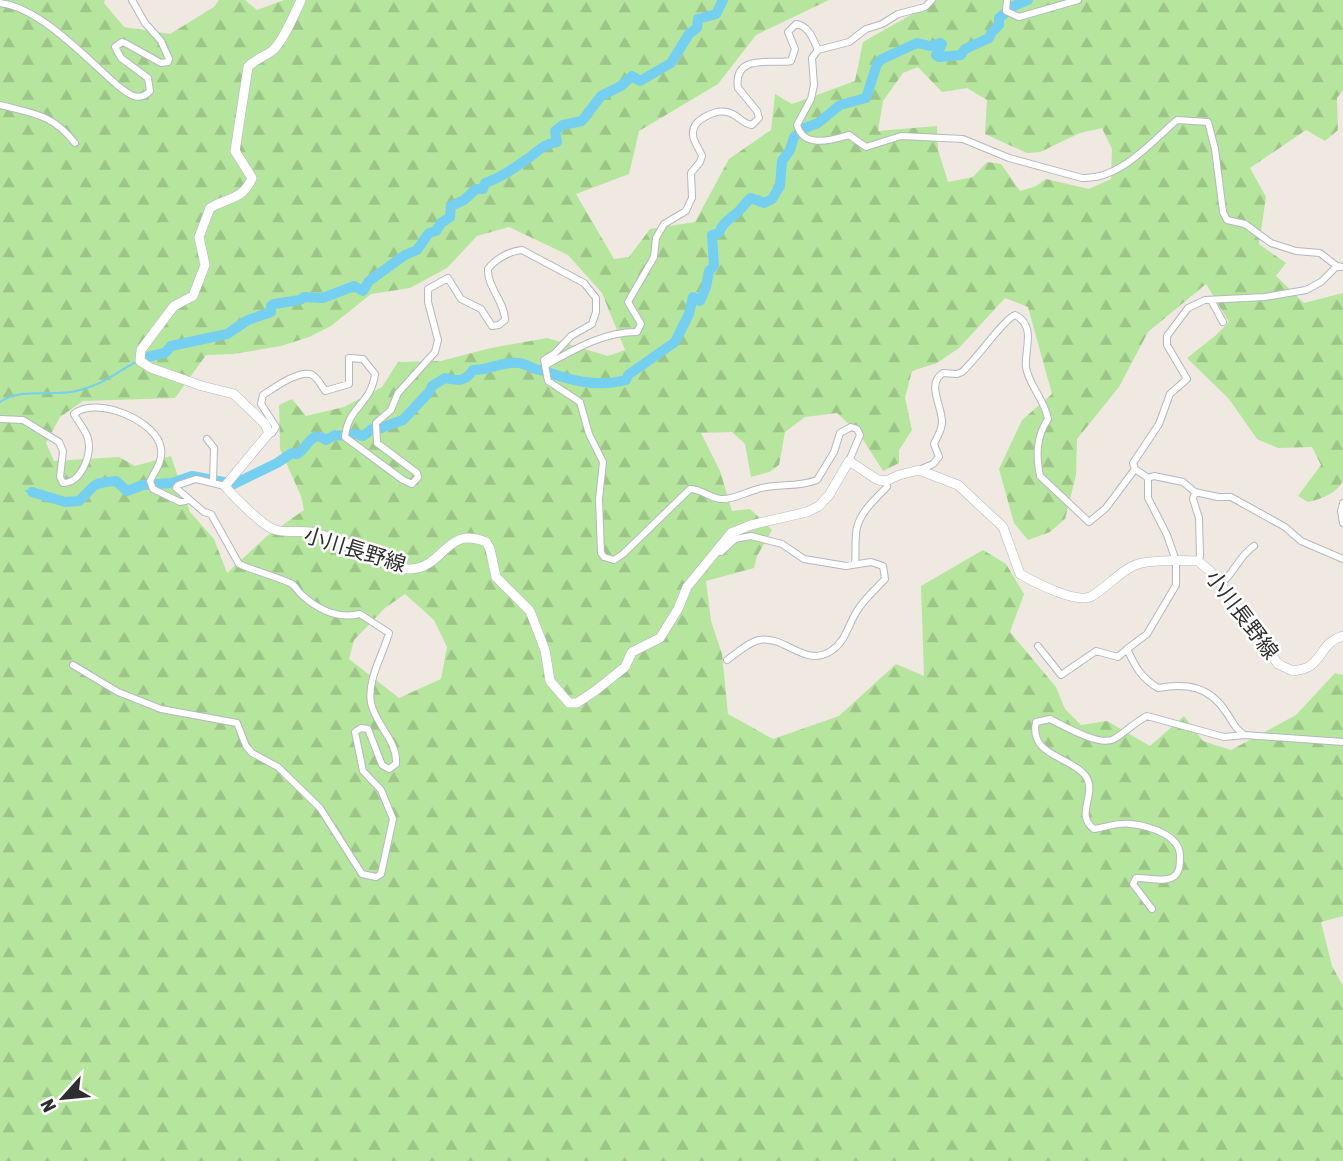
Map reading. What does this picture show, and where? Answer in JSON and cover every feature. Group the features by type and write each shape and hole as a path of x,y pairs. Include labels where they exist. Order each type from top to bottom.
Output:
{"main road":[{"path":"225,486 269,433 265,424 234,394 151,368 141,361 141,350 174,306 193,296 205,264 199,237 210,208 240,196 248,189 252,178 235,151 248,67 280,43 300,0"},
{"path":"849,461 870,476 886,481 919,470"},
{"name":"小川長野線","path":"225,486 271,528 310,532 410,569 428,564 451,542 464,537 486,542 496,578 530,611 545,650 550,681 569,703 577,703 625,667 632,652 660,638 687,587 731,533 772,519 807,512 819,506 829,495 849,461"},
{"name":"小川長野線","path":"919,470 958,485 986,509 1003,527 1020,574 1052,590 1092,597 1138,564 1198,561 1221,584 1278,664 1293,671 1310,666 1324,648 1343,636"}],"street":[{"path":"0,3 19,8 42,22 129,95 138,97 145,96 150,91 148,78 121,58 115,47 125,43 161,63 168,62 169,59 166,49 145,23 132,0"},
{"path":"932,0 925,7 898,14 882,24 866,29 849,42 818,50 812,58 814,85 811,99 797,125 800,132 810,140 820,142 849,135 866,147 901,136 963,139 1009,158 1082,178 1091,178 1119,168 1177,120 1209,122 1223,212 1227,220 1245,224 1271,243 1296,251 1320,253 1340,267 1306,290 1265,298 1205,300 1188,308 1167,336 1167,345 1187,379 1170,394 1159,424 1133,463 1135,470 1148,478"},
{"path":"1007,0 1006,12 1019,17 1078,0"},
{"path":"546,365 582,345 621,332 637,332 641,328 628,302 654,257 656,238 664,224 685,211 692,198 691,173 702,156 693,135 698,122 713,113 726,112 746,124 752,125 759,118 757,111 738,88 737,81 742,70 758,61 791,61 795,49 788,36 792,26 796,24 805,27 818,50"},
{"path":"0,105 48,117 65,129 75,143"},
{"path":"269,433 276,427 261,404 263,395 287,380 309,373 315,376 326,391 349,384 349,358 363,359 374,374 373,384 367,400 350,416 345,437 408,484 415,482 417,473 377,443 376,423 391,410 398,393 435,352 438,340 428,302 428,289 448,278 461,299 481,309 492,326 499,325 505,320 505,315 503,305 488,276 488,269 514,250 528,252 584,283 596,298 596,312 592,324 571,336 544,360 545,377 551,385 580,402 589,434 604,462 600,489 600,546 601,553 608,560 614,560 623,554 690,489 697,489 720,499 729,499 760,488 797,486 817,480 834,452 840,433 851,427 857,429 860,435 849,461"},
{"path":"1211,300 1223,322"},
{"path":"919,470 933,464 939,457 934,444 942,424 934,388 936,380 943,373 962,372 988,346 1007,318 1015,315 1026,329 1029,344 1026,368 1047,410 1048,419 1042,428 1037,446 1040,476 1089,522 1106,508 1135,470"},
{"path":"0,419 23,420 59,442 63,451 60,477 63,482 68,483 73,481 82,469 89,445 74,414 91,407 122,413 144,426 157,438 160,445 160,460 150,481 153,489 183,503 189,500"},
{"path":"207,439 214,448 213,482"},
{"path":"1148,478 1154,476 1184,482 1195,492 1231,497 1285,527 1301,541 1343,559"},
{"path":"1038,646 1061,675 1096,651 1118,657 1147,634 1158,611 1168,601 1176,585 1176,561 1149,498 1148,478"},
{"path":"73,666 118,692 160,709 237,723 246,746 252,753 278,767 320,808 362,874 376,877 381,874 393,819 381,790 363,771 355,732 362,728 368,729 382,765 389,769 396,764 385,730 373,710 371,694 372,681 389,633 360,614 341,616 326,611 299,593 294,585 239,564 211,514 204,512 176,488 196,479 225,486"},
{"path":"855,564 858,545 856,534 860,522 864,512 887,487 886,481"},
{"path":"1195,492 1192,499 1199,518 1198,561"},
{"path":"1343,503 1343,523"},
{"path":"716,552 721,552 735,539 751,536 782,544 804,559 846,566 872,562 883,566 885,579 857,611 844,638 834,648 817,656 807,656 760,640 741,649 727,660"},
{"path":"1221,584 1232,575 1246,551 1254,546"},
{"path":"1127,649 1138,671 1150,683 1158,688 1184,685 1205,690 1222,705 1236,729 1245,735"},
{"path":"1152,909 1133,881 1142,877 1173,877 1179,869 1181,853 1178,847 1166,834 1129,823 1094,829 1088,825 1084,818 1089,796 1088,781 1083,773 1036,739 1036,722 1050,719 1074,732 1111,741 1147,716 1230,738 1245,735 1343,742"}],"green space":[{"path":"0,0 105,0 104,3 124,27 170,34 214,7 219,0 245,0 257,10 284,0 829,0 756,35 718,84 639,131 629,174 576,194 614,259 629,257 650,229 695,222 729,159 771,130 775,94 792,104 855,81 863,42 937,0 1343,0 1343,90 1337,98 1338,130 1325,141 1306,130 1250,168 1266,197 1259,244 1286,263 1276,276 1304,303 1343,293 1343,481 1333,492 1308,502 1298,496 1321,465 1312,447 1278,448 1257,439 1229,399 1187,358 1229,322 1206,284 1148,332 1119,387 1077,439 1076,475 1065,519 1050,532 1028,540 1014,523 999,469 1022,420 1052,394 1028,307 1005,298 959,348 937,363 912,371 905,398 912,430 899,450 899,463 883,471 860,435 837,413 805,417 785,432 779,465 769,472 751,477 745,444 732,432 701,433 720,471 732,511 750,509 772,530 757,556 754,568 706,581 711,621 722,654 728,714 773,739 839,716 896,664 924,676 921,586 983,550 1006,564 1024,594 1010,632 1056,687 1065,709 1081,725 1107,721 1150,746 1184,716 1203,741 1231,750 1296,715 1335,673 1343,675 1343,916 1321,922 1332,966 1343,986 1343,1161 0,1161","holes":["918,67 942,92 967,88 987,100 985,134 1027,153 1040,152 1080,133 1102,128 1112,149 1111,179 1089,189 1046,179 1036,186 1020,191 1001,164 987,162 973,177 948,182 938,150 937,126 878,131 883,101 903,73","509,227 568,255 602,293 625,350 608,356 547,338 491,348 441,361 398,362 382,387 344,407 306,416 292,399 279,405 280,449 301,496 304,510 267,536 227,573 214,539 190,512 171,456 135,466 119,457 54,461 46,443 60,417 83,401 175,398 206,355 234,354 281,346 309,337 331,326 371,294 410,288 447,268 477,236","405,594 434,620 447,647 441,679 399,698 349,659 354,640 385,608"]}],"waterway":[{"path":"147,357 165,353 171,346 227,334 248,320 271,312 271,306 274,304 304,297 323,298 354,286 363,291 369,281 405,255 417,250 429,233 436,231 441,223 450,217 451,206 464,200 476,189 483,189 485,183 510,171 543,147 557,142 555,131 563,125 582,121 601,96 621,86 632,76 640,81 671,63 689,34 697,28 698,19 716,14 723,0"},
{"path":"32,492 65,502 79,501 94,486 116,481 127,491 143,485 172,483 192,476 234,484 292,453 297,454 313,438 321,437 326,440 335,435 363,436 372,429 403,420 432,386 445,378 461,380 473,370 507,363 522,364 583,382 626,380 628,375 675,342 689,314 693,297 700,301 709,271 714,266 712,235 719,233 725,223 751,198 764,203 772,199 780,186 782,161 790,150 794,137 805,128 818,123 840,105 866,98 877,64 882,59 917,43 930,46 942,44 936,55 939,57 961,55 965,49 989,38 999,25 999,18 1014,6 1028,0"},
{"path":"0,402 18,395 66,393 85,389 136,362"},
{"path":"26,491 32,492"}]}
